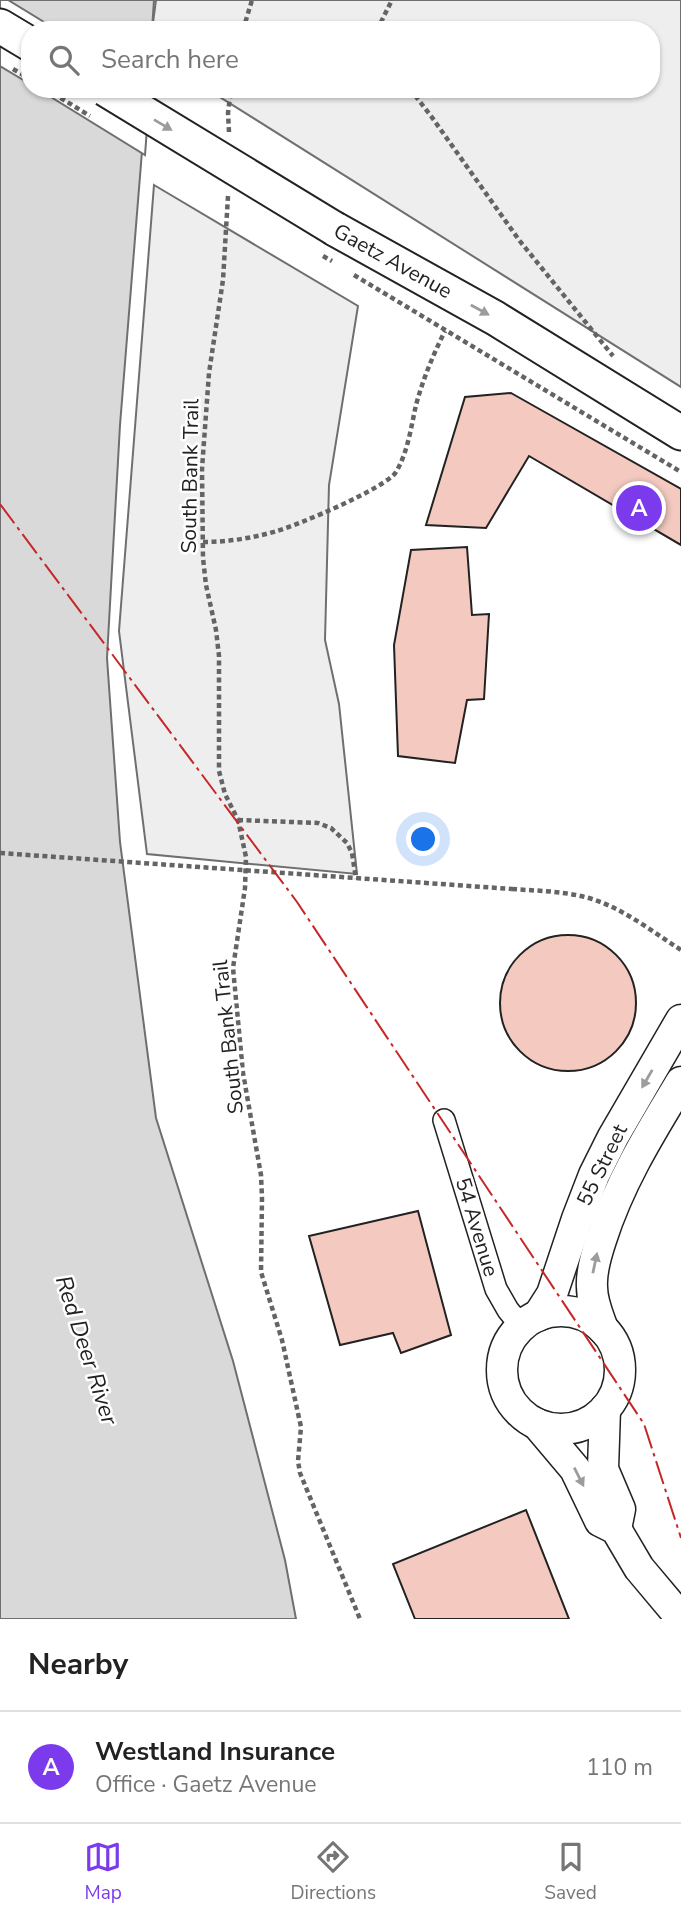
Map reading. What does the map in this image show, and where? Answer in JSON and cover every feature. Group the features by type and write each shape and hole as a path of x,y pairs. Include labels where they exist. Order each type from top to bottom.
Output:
{"main road":[{"path":"0,26 21,39"},
{"name":"Gaetz Avenue","path":"120,98 335,229 495,318 681,433"}],"street":[{"name":"55 Street","path":"530,1321 552,1294 594,1175 613,1137 681,1020"},
{"name":"55 Street","path":"603,1329 594,1306 592,1278 605,1227 630,1169 681,1082"},
{"name":"54 Avenue","path":"444,1120 496,1289 508,1310 530,1321"},
{"path":"537,1424 555,1429 574,1428 591,1421 605,1409 615,1395 620,1377 614,1343 603,1329 589,1318 573,1312 555,1311 530,1321 510,1341 503,1358 503,1377 508,1394 518,1410 537,1424 575,1469 600,1521 616,1529 639,1568 681,1618"},
{"path":"605,1409 603,1469 620,1509 616,1529"}],"path":[{"path":"246,21 252,0"},
{"path":"382,21 392,0"},
{"path":"417,98 519,240 617,361"},
{"name":"South Bank Trail","path":"229,190 223,280 208,373 202,469 206,586 219,656 219,771 245,845 246,873 233,968 243,1073 261,1175 261,1272 282,1340 301,1427 298,1461 300,1473 360,1619"},
{"path":"343,268 681,472"},
{"path":"203,542 227,542 289,527 370,491 392,477 408,439 425,374 445,331"},
{"path":"238,820 318,823 331,828 347,843 352,853 356,879"},
{"path":"0,853 552,891 593,899 615,909 681,950"}],"shaded area":[{"path":"156,0 681,0 681,387 221,98 660,98 660,21 153,21"},
{"path":"154,185 358,306 329,485 325,640 339,704 357,874 147,854 119,631"}],"water":[{"name":"Red Deer River","path":"0,0 154,0 153,21 21,21 21,98 146,98 120,425 107,658 120,842 156,1118 233,1361 285,1560 296,1619 0,1619"}],"pier":[{"path":"0,0 8,0 42,21 21,21 21,79 0,66"},
{"path":"53,98 149,98 145,155"}],"building":[{"path":"511,393 681,489 681,545 529,456 486,528 426,525 465,397"},
{"path":"467,547 472,615 489,614 484,699 467,700 455,763 398,756 394,645 411,550"},
{"path":"568,935 594,940 616,955 631,977 636,1003 631,1029 616,1051 594,1066 568,1071 542,1066 520,1051 505,1029 500,1003 505,977 520,955 542,940"},
{"path":"418,1211 451,1335 401,1353 393,1333 340,1345 309,1236"},
{"path":"526,1510 569,1619 415,1619 393,1564"}],"power":[{"path":"0,504 297,902 644,1424 681,1538"}],"place":[{"name":"Westland Insurance","path":"639,508"}]}
